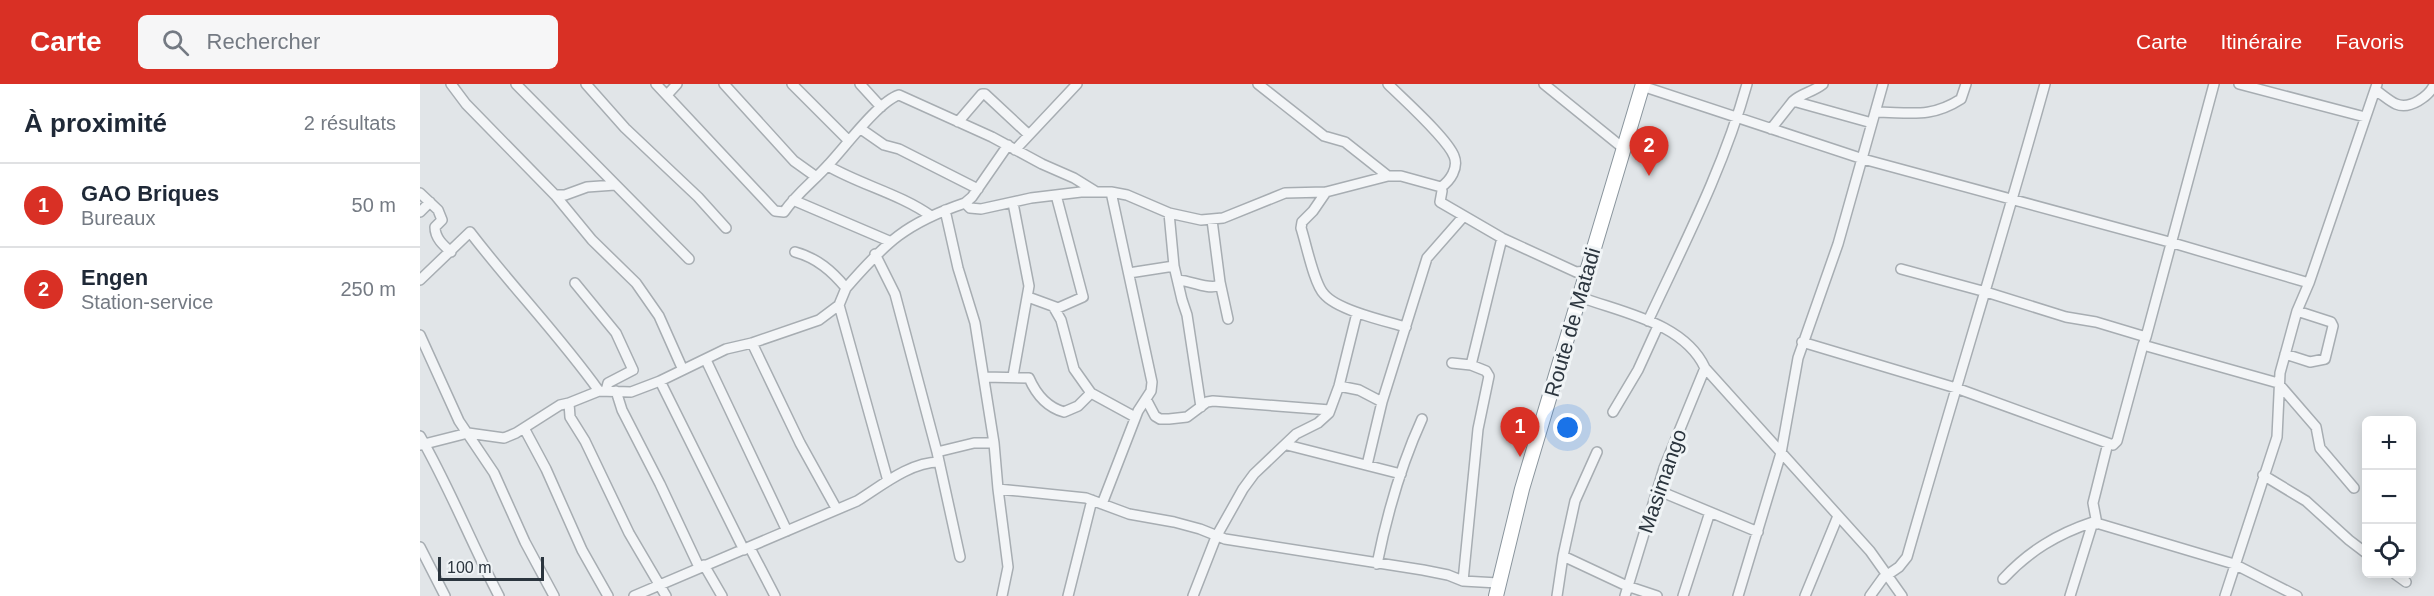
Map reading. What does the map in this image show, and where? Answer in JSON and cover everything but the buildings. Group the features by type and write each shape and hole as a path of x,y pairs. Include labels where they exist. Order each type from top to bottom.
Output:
{"highway":[{"name":"Route de Matadi","path":"1497,589 1522,489 1642,85"}],"street":[{"path":"451,84 466,104 555,195 592,240 636,283 659,316 683,370"},
{"path":"516,84 689,259"},
{"path":"586,84 611,113 698,196 726,228"},
{"path":"656,84 775,211 784,212 881,107 899,94 1074,178 1095,191"},
{"path":"667,95 677,84"},
{"path":"724,84 794,162 815,176"},
{"path":"792,84 849,141"},
{"path":"860,84 881,107"},
{"path":"499,596 438,467 422,442 468,433 504,438 516,434 561,405 607,391 632,392 726,349 752,343 819,320 839,305 846,288 889,241 908,227 965,203 1012,148 1029,135 1077,84"},
{"path":"1258,84 1324,136 1346,142 1388,176"},
{"path":"965,203 970,208 981,209 1056,195 1095,191 1111,192 1127,195 1169,213 1212,220 1247,209 1285,193 1326,192 1388,176 1412,179 1441,187 1449,182 1455,166 1455,156 1436,132 1388,84"},
{"path":"1544,84 1623,148"},
{"path":"1648,321 1709,189 1737,118 1747,84"},
{"path":"1771,129 1793,101 1823,84"},
{"path":"1738,596 1781,453 1802,342 1838,243 1883,84"},
{"path":"1875,112 1919,114 1934,112 1961,99 1966,84"},
{"path":"1870,596 1883,578 1907,557 1986,291 2044,84"},
{"path":"1802,342 1956,388 2113,445 2117,441 2173,243 2214,84"},
{"path":"2239,84 2365,117"},
{"path":"1642,85 1863,159 2173,243 2308,283"},
{"path":"2225,596 2277,437 2278,383 2297,311 2376,87 2396,104 2401,105 2412,104 2429,94 2434,85"},
{"path":"958,122 982,94 985,94 1029,135"},
{"path":"1793,101 1872,123"},
{"path":"861,129 884,146 899,149 978,189"},
{"path":"828,166 931,216"},
{"path":"555,195 565,195 587,187 615,185"},
{"path":"1441,187 1440,202 1463,217 1502,238 1576,272 1587,271"},
{"path":"1102,504 1135,417 1151,391 1152,382 1111,192"},
{"path":"1326,192 1313,211 1305,218 1301,228 1321,291 1331,300 1357,313 1406,327"},
{"path":"420,193 438,210 442,218 435,227 435,232 439,241 451,252"},
{"path":"1028,297 1058,308 1083,297 1056,195"},
{"path":"793,200 889,241"},
{"path":"420,212 430,202"},
{"path":"1013,202 1028,277 1028,297 1020,329 1013,376"},
{"path":"945,210 958,268 975,323 994,443 1008,567 1002,596"},
{"path":"1169,213 1174,266 1196,360 1201,407"},
{"path":"1367,465 1382,402 1427,258 1463,217"},
{"path":"1212,220 1220,282 1228,319"},
{"path":"420,280 470,232 503,276 622,410 701,566 722,596"},
{"path":"1471,365 1502,238"},
{"path":"795,252 811,256 834,274 846,288"},
{"path":"875,254 895,294 938,457 960,557"},
{"path":"1129,273 1174,266"},
{"path":"1900,269 1986,291 2066,317 2096,322 2145,341 2278,383 2316,427 2320,448 2354,489"},
{"path":"1179,280 1208,287 1218,285 1220,282"},
{"path":"575,283 616,333 633,370 608,383 607,391"},
{"path":"1580,297 1648,321 1675,335 1698,353 1705,368 1870,551 1902,596"},
{"path":"839,305 888,481"},
{"path":"1053,306 1061,320 1074,369 1091,393 1135,417"},
{"path":"2285,354 2310,362 2325,359 2331,322 2297,311"},
{"path":"1193,596 1216,537 1254,474 1296,435 1318,423 1330,411 1357,313"},
{"path":"1613,412 1638,370 1658,326"},
{"path":"420,335 459,421 494,473 525,542 554,596"},
{"path":"752,343 802,447 836,508"},
{"path":"706,360 787,531"},
{"path":"1452,363 1471,365 1486,371 1489,376 1478,429 1463,581"},
{"name":"Masimango","path":"1626,591 1657,490 1681,423 1705,368"},
{"path":"984,377 1029,378 1036,394 1052,408 1064,412 1078,406 1091,393"},
{"path":"660,381 747,549 775,596"},
{"path":"1338,386 1359,390 1382,402"},
{"path":"1146,399 1155,416 1160,419 1187,417 1213,401 1330,411"},
{"path":"569,403 570,417 585,441 629,533 666,596"},
{"path":"1377,564 1386,520 1408,448 1422,419"},
{"path":"524,428 541,459 582,550 608,596"},
{"path":"634,596 857,501 888,481 938,457 974,443 994,443"},
{"path":"2070,596 2095,523 2093,503 2108,443"},
{"path":"1287,445 1401,474"},
{"path":"1557,596 1575,501 1597,452"},
{"path":"2263,475 2306,501 2362,549"},
{"path":"998,489 1092,500 1130,514 1200,529 1216,537 1423,570 1497,589"},
{"path":"1657,490 1758,532"},
{"path":"1068,596 1092,500"},
{"path":"1683,596 1710,512"},
{"path":"1805,596 1838,516"},
{"path":"2003,579 2022,559 2044,543 2095,523 2234,564 2297,596"},
{"path":"420,547 445,596"},
{"path":"1563,556 1626,591 1657,596"},
{"path":"2401,578 2406,582"}],"place":[{"name":"Engen","path":"1649,176"},
{"name":"GAO Briques","path":"1520,457"}]}
